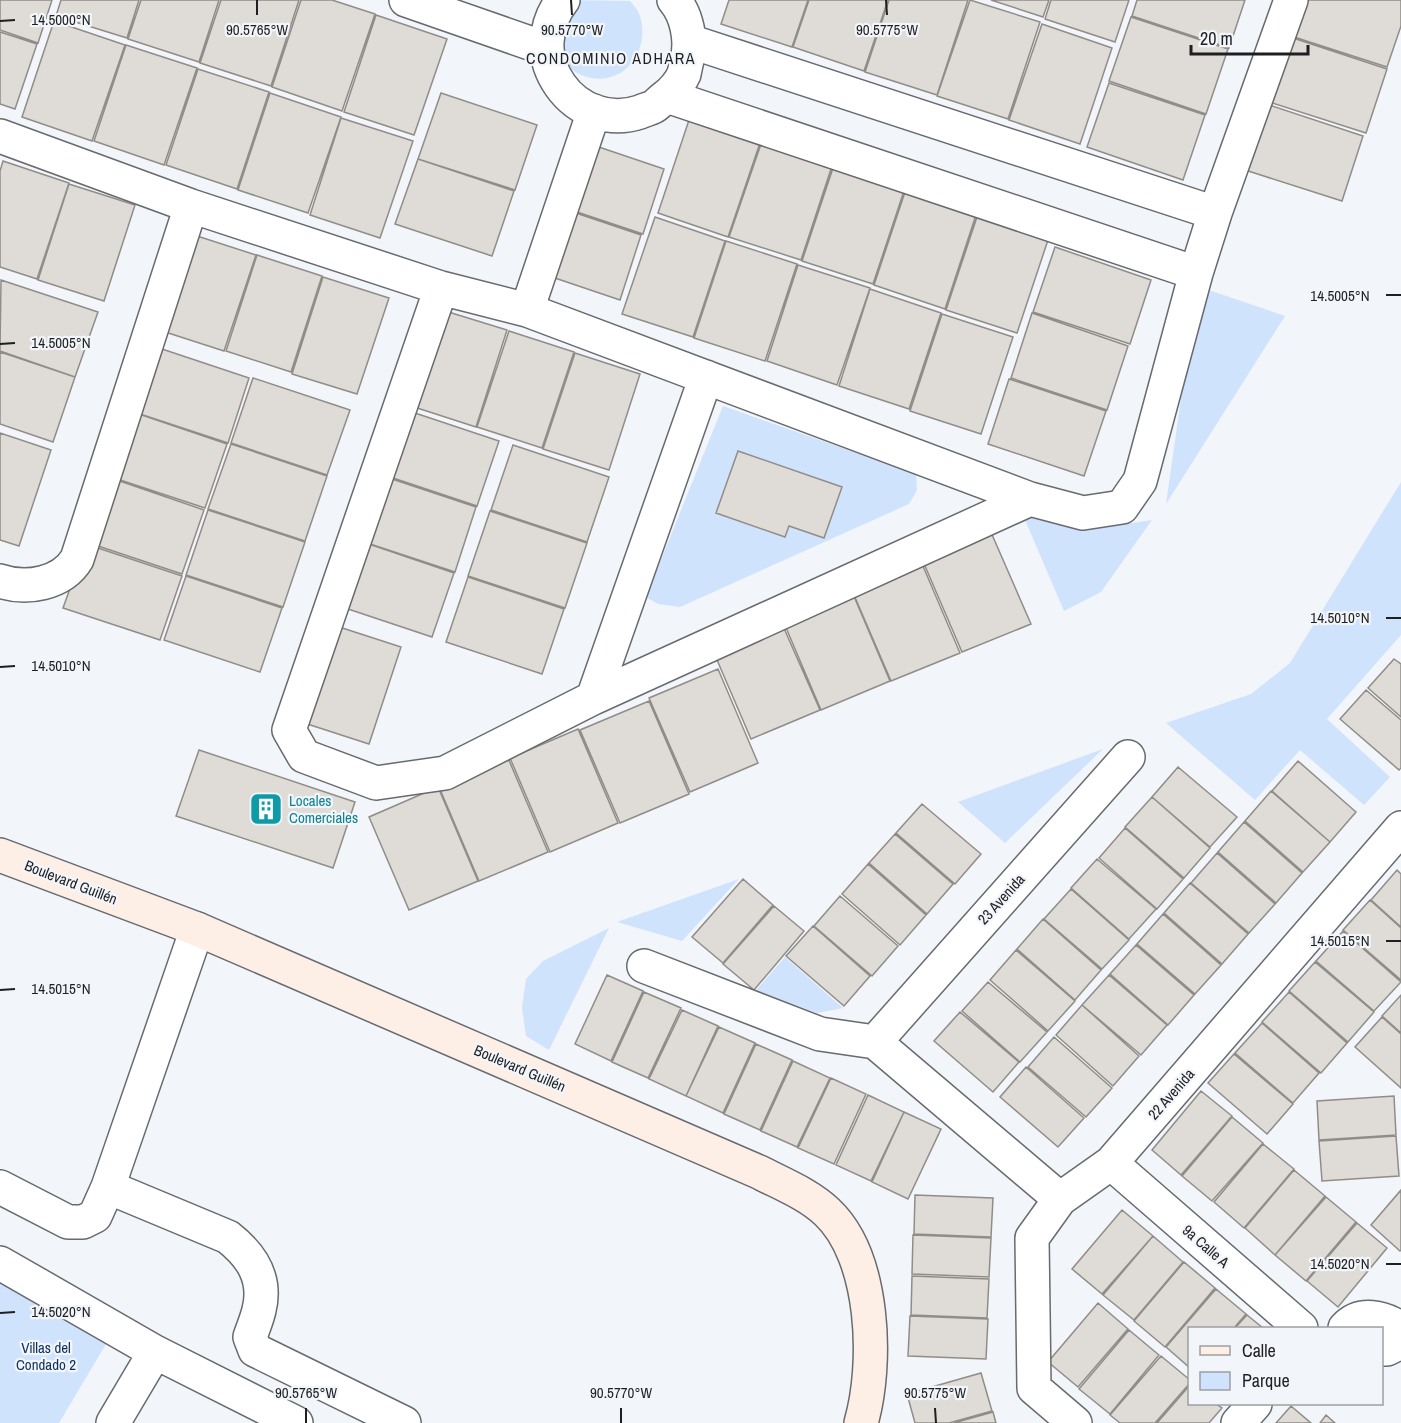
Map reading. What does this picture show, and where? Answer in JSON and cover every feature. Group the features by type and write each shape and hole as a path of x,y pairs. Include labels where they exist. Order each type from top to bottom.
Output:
{"main road":[{"name":"Boulevard Guillén","path":"0,855 197,929 759,1172 801,1193 826,1211 836,1222 859,1266 867,1298 870,1337 870,1373 861,1423"}],"street":[{"path":"406,0 547,49"},
{"path":"563,0 556,8 548,30 547,49 553,75 566,94 585,108 607,115 630,115 652,108 670,94 684,74 690,51 689,41 686,23 679,5 674,0"},
{"path":"0,136 191,206 441,288 527,310 1030,499 1083,513 1122,507 1140,481 1196,273 1291,0"},
{"path":"689,41 1215,213"},
{"path":"667,96 1196,273"},
{"path":"527,310 594,111"},
{"path":"0,581 16,585 36,584 56,579 66,573 77,559 191,206"},
{"path":"441,288 289,730 304,756 376,783 446,772 593,698 1030,499"},
{"path":"593,698 706,377"},
{"name":"23 Avenida","path":"875,1042 1128,757"},
{"name":"22 Avenida","path":"1075,1423 1034,1388 1032,1238 1060,1199 1111,1163 1401,828"},
{"path":"0,1187 68,1222 83,1222 95,1216 108,1187 197,929"},
{"path":"644,966 820,1034 875,1042 1060,1199"},
{"name":"9a Calle A","path":"1111,1163 1300,1327"},
{"path":"108,1187 228,1237 242,1248 259,1278 260,1308 250,1337 255,1350 404,1423"},
{"path":"0,1263 155,1352 296,1423"},
{"path":"1346,1327 1356,1320 1376,1317 1401,1329"},
{"path":"1383,1349 1401,1342"},
{"path":"113,1423 155,1352"},
{"path":"1238,1423 1255,1405"}],"green space":[{"name":"CONDOMINIO ADHARA","path":"567,0 630,1 636,8 642,29 641,42 637,54 621,72 598,79 581,75 562,61"},
{"path":"1197,286 1285,316 1166,504"},
{"path":"723,406 916,474 917,490 909,504 680,607 658,604 646,597"},
{"path":"1401,482 1401,635 1327,719 1390,777 1364,805 1300,750 1255,800 1166,723 1251,694 1290,663"},
{"path":"1022,513 1077,517 1100,528 1152,520 1101,592 1064,611"},
{"path":"1103,749 1005,843 958,802"},
{"path":"739,879 682,941 617,922"},
{"path":"609,928 549,1050 526,1036 522,1008 526,979 543,961"},
{"path":"785,957 843,1008 817,1013 756,990"},
{"name":"Villas del Condado 2","path":"0,1275 109,1339 59,1423 0,1423"}],"building":[{"path":"0,0 52,0 38,43 0,30"},
{"path":"61,0 139,0 127,38 56,16"},
{"path":"141,0 219,0 199,62 128,39"},
{"path":"221,0 299,0 271,86 200,63"},
{"path":"301,0 332,0 375,14 342,111 272,87"},
{"path":"729,0 808,0 792,47 721,24"},
{"path":"809,0 888,0 864,71 793,47"},
{"path":"889,0 968,0 937,95 865,72"},
{"path":"970,0 1040,22 1008,119 937,96"},
{"path":"991,0 1049,0 1043,17"},
{"path":"1051,0 1129,0 1115,42 1045,19"},
{"path":"1137,0 1245,0 1229,48 1132,16"},
{"path":"1302,0 1401,0 1401,26 1387,67 1291,36"},
{"path":"376,15 447,39 414,135 344,112"},
{"path":"1131,17 1228,49 1206,114 1109,81"},
{"path":"54,21 125,45 92,141 22,117"},
{"path":"1042,24 1112,48 1080,144 1009,120"},
{"path":"0,32 37,44 15,109 0,104"},
{"path":"1290,37 1387,69 1366,133 1269,102"},
{"path":"126,45 197,68 164,165 94,141"},
{"path":"198,69 269,92 237,189 166,165"},
{"path":"1109,83 1205,115 1183,180 1087,147"},
{"path":"270,93 341,117 308,213 238,190"},
{"path":"441,93 537,125 515,190 418,159"},
{"path":"1266,104 1363,136 1342,201 1245,170"},
{"path":"690,117 761,140 728,237 658,213"},
{"path":"341,118 413,141 380,238 310,215"},
{"path":"762,141 833,163 801,260 729,237"},
{"path":"587,143 664,169 643,234 565,208"},
{"path":"418,159 514,191 492,256 395,224"},
{"path":"3,161 69,183 37,279 0,267 0,171"},
{"path":"834,165 905,188 873,284 802,261"},
{"path":"69,184 135,205 104,301 38,280"},
{"path":"906,189 977,212 945,309 874,285"},
{"path":"564,209 641,235 620,300 543,274"},
{"path":"978,214 1049,237 1017,333 946,310"},
{"path":"655,217 725,241 693,337 622,314"},
{"path":"191,234 256,255 224,351 159,330"},
{"path":"726,241 797,264 765,361 694,338"},
{"path":"1055,247 1151,280 1130,344 1033,312"},
{"path":"257,255 322,276 291,372 226,351"},
{"path":"798,265 870,288 837,385 767,361"},
{"path":"323,277 389,298 357,394 292,374"},
{"path":"1,280 98,312 75,377 0,351"},
{"path":"870,289 941,313 909,409 839,386"},
{"path":"442,310 507,330 476,427 411,406"},
{"path":"1032,313 1128,346 1107,410 1011,378"},
{"path":"942,314 1013,337 981,434 910,411"},
{"path":"509,331 574,352 542,448 477,427"},
{"path":"153,346 249,378 228,443 131,411"},
{"path":"0,352 75,377 53,442 0,424"},
{"path":"575,353 640,374 609,470 543,449"},
{"path":"253,378 350,410 327,475 231,443"},
{"path":"1009,379 1106,411 1084,476 988,444"},
{"path":"403,409 499,441 477,506 381,474"},
{"path":"130,411 227,444 205,508 108,476"},
{"path":"0,433 51,450 19,546 0,540"},
{"path":"231,444 327,476 305,541 208,509"},
{"path":"513,445 609,477 587,542 491,510"},
{"path":"738,451 842,487 824,538 789,526 785,537 716,513"},
{"path":"380,475 476,507 455,572 358,540"},
{"path":"108,477 204,510 182,574 86,542"},
{"path":"208,510 305,542 283,607 186,575"},
{"path":"490,511 587,543 565,608 468,576"},
{"path":"990,530 1031,624 962,652 922,559"},
{"path":"357,540 454,573 432,637 336,605"},
{"path":"86,544 182,576 160,640 63,608"},
{"path":"920,559 960,653 891,681 851,588"},
{"path":"186,576 282,608 260,672 164,640"},
{"path":"468,577 564,609 542,674 446,642"},
{"path":"850,587 890,681 821,710 781,616"},
{"path":"779,617 820,710 751,739 711,646"},
{"path":"330,624 401,647 369,744 298,721"},
{"path":"1394,659 1401,664 1401,717 1368,688"},
{"path":"718,669 758,763 690,792 649,698"},
{"path":"1366,690 1401,720 1401,768 1399,770 1340,719"},
{"path":"649,701 689,794 620,823 580,730"},
{"path":"578,729 618,823 550,852 510,758"},
{"name":"Locales Comerciales","path":"199,750 355,802 333,868 176,816"},
{"path":"508,758 548,852 479,881 439,787"},
{"path":"1298,761 1356,812 1330,842 1272,791"},
{"path":"1178,767 1237,817 1210,847 1152,797"},
{"path":"438,787 478,881 409,910 369,817"},
{"path":"1271,791 1330,842 1303,872 1245,821"},
{"path":"1152,797 1210,848 1184,878 1125,827"},
{"path":"922,804 981,854 955,884 896,833"},
{"path":"1244,822 1302,873 1276,903 1218,852"},
{"path":"1125,828 1183,879 1157,909 1099,858"},
{"path":"895,834 953,884 927,914 869,863"},
{"path":"1217,853 1275,904 1249,933 1191,883"},
{"path":"1097,859 1156,909 1129,939 1071,888"},
{"path":"868,864 926,915 900,945 842,894"},
{"path":"1397,870 1401,874 1401,927 1371,900"},
{"path":"743,879 773,905 723,963 692,937"},
{"path":"1190,883 1248,934 1222,964 1164,913"},
{"path":"1071,889 1129,940 1102,969 1044,919"},
{"path":"840,896 898,946 872,976 814,926"},
{"path":"1370,900 1401,928 1401,980 1343,930"},
{"path":"774,906 804,931 754,990 723,964"},
{"path":"1163,914 1221,965 1195,994 1137,944"},
{"path":"1043,919 1101,970 1075,1000 1017,949"},
{"path":"813,926 870,976 844,1006 786,956"},
{"path":"1343,931 1401,982 1374,1011 1316,961"},
{"path":"1136,945 1194,995 1168,1025 1110,974"},
{"path":"1016,950 1075,1001 1048,1031 990,980"},
{"path":"1315,962 1374,1012 1348,1042 1289,991"},
{"path":"607,975 643,991 611,1061 575,1044"},
{"path":"1109,975 1167,1025 1141,1055 1082,1005"},
{"path":"988,982 1047,1032 1020,1062 962,1011"},
{"path":"644,992 681,1008 648,1078 612,1062"},
{"path":"1289,992 1347,1043 1321,1073 1262,1022"},
{"path":"1401,995 1401,1033 1382,1016"},
{"path":"1082,1005 1139,1056 1113,1086 1056,1035"},
{"path":"682,1010 718,1026 686,1096 649,1079"},
{"path":"960,1012 1019,1062 993,1092 934,1041"},
{"path":"1382,1017 1401,1034 1401,1088 1355,1047"},
{"path":"1262,1023 1319,1073 1293,1103 1235,1053"},
{"path":"719,1027 755,1043 723,1113 686,1096"},
{"path":"1054,1037 1112,1088 1086,1117 1028,1067"},
{"path":"756,1044 792,1060 760,1130 724,1114"},
{"path":"1234,1054 1293,1104 1267,1134 1208,1083"},
{"path":"793,1061 830,1078 797,1147 761,1131"},
{"path":"1026,1067 1084,1118 1058,1147 1000,1097"},
{"path":"831,1078 866,1094 834,1164 798,1148"},
{"path":"1201,1091 1232,1116 1181,1175 1152,1150"},
{"path":"868,1095 904,1112 871,1181 836,1165"},
{"path":"1394,1096 1396,1135 1319,1140 1317,1101"},
{"path":"904,1112 941,1129 908,1199 872,1182"},
{"path":"1232,1117 1263,1143 1212,1201 1182,1176"},
{"path":"1396,1136 1399,1176 1322,1181 1319,1141"},
{"path":"1263,1144 1294,1169 1244,1228 1214,1202"},
{"path":"1294,1170 1325,1196 1275,1255 1245,1228"},
{"path":"1401,1190 1401,1250 1400,1251 1371,1225"},
{"path":"915,1195 993,1198 991,1237 914,1234"},
{"path":"1326,1197 1356,1222 1306,1281 1275,1255"},
{"path":"1122,1210 1153,1236 1102,1294 1072,1269"},
{"path":"1357,1223 1387,1248 1338,1307 1307,1281"},
{"path":"913,1235 991,1238 989,1277 912,1274"},
{"path":"1153,1236 1183,1262 1134,1320 1103,1295"},
{"path":"1184,1262 1215,1288 1165,1347 1134,1321"},
{"path":"912,1276 989,1279 987,1318 911,1315"},
{"path":"1216,1289 1246,1314 1235,1327 1188,1327 1188,1366 1166,1347"},
{"path":"1098,1303 1128,1329 1078,1387 1048,1362"},
{"path":"1247,1315 1262,1327 1236,1327"},
{"path":"910,1316 988,1319 986,1359 908,1356"},
{"path":"1129,1330 1159,1355 1110,1414 1079,1389"},
{"path":"1161,1356 1188,1378 1188,1385 1155,1423 1120,1423 1110,1415"},
{"path":"981,1373 992,1411 949,1423 915,1423 907,1394"},
{"path":"1188,1387 1188,1405 1218,1405 1222,1408 1209,1423 1157,1423"},
{"path":"1291,1406 1311,1423 1276,1423"},
{"path":"993,1412 996,1423 954,1423"},
{"path":"1326,1415 1335,1423 1320,1423"}],"place":[{"name":"Locales Comerciales","path":"266,809"}],"district":[{"name":"CONDOMINIO ADHARA","path":"611,58"}]}
